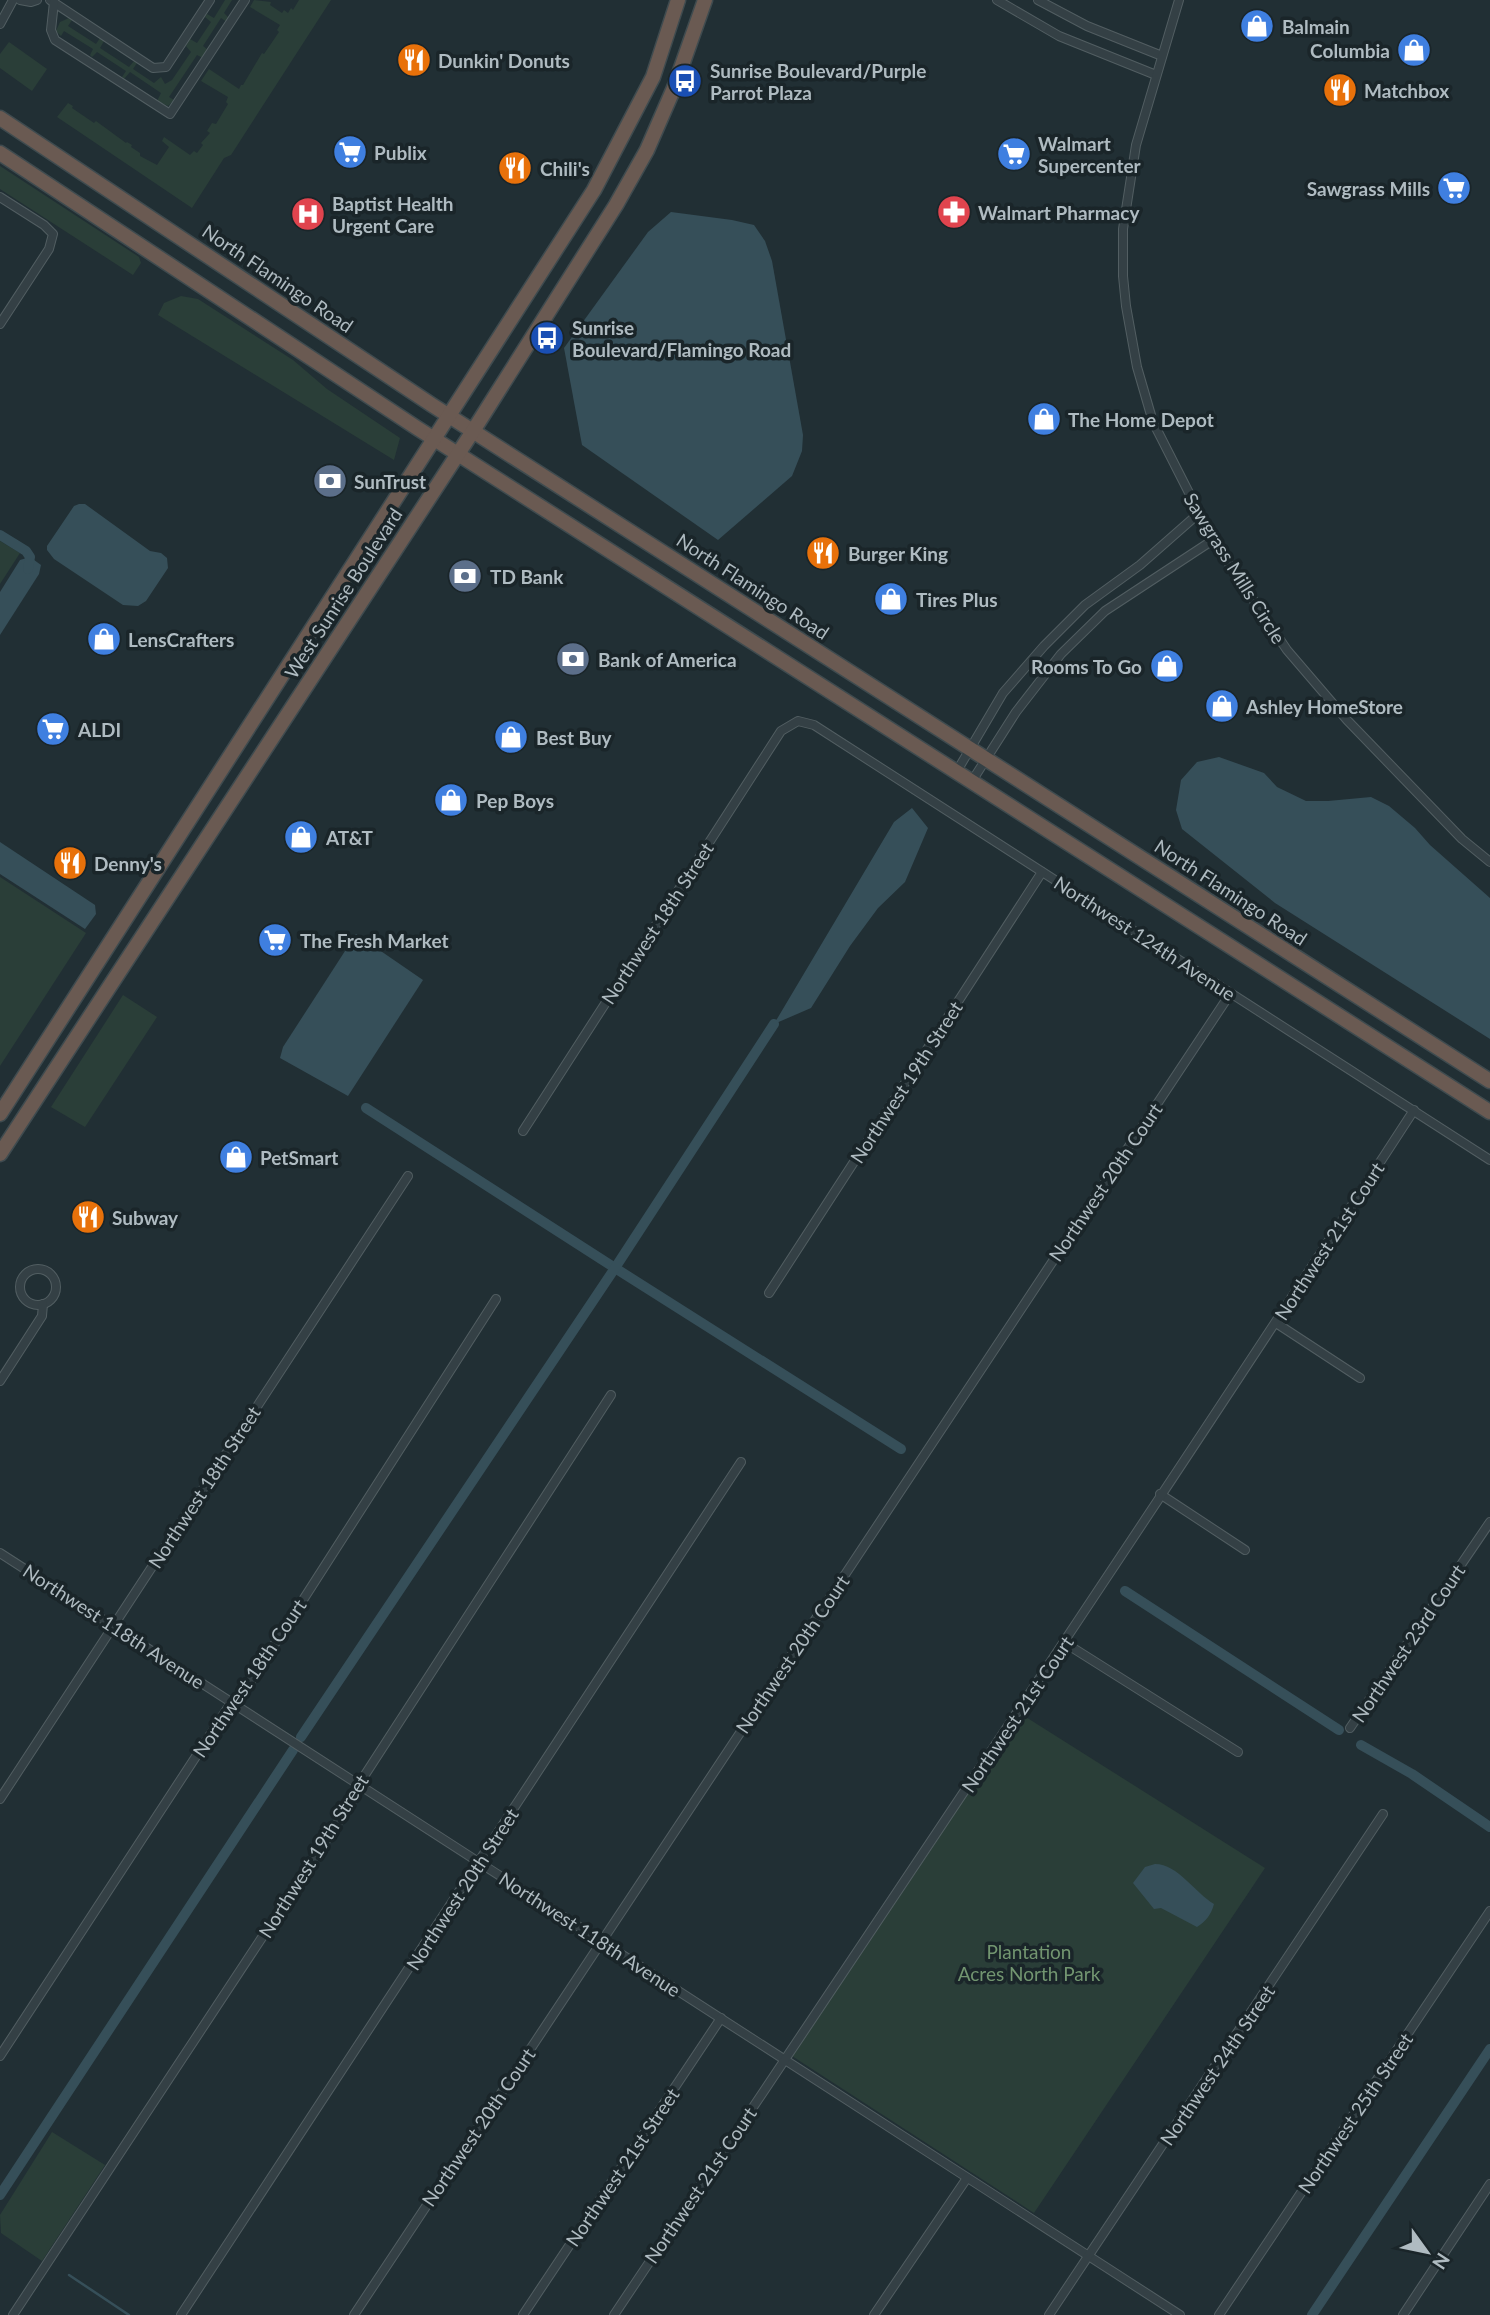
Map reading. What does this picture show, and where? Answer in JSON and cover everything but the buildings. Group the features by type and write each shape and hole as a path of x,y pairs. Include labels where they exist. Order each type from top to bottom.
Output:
{"highway":[{"name":"West Sunrise Boulevard","path":"0,1114 594,190 653,77 678,0"},
{"name":"West Sunrise Boulevard","path":"0,1154 473,431 641,163 674,88 705,0"},
{"name":"North Flamingo Road","path":"0,118 473,431 1490,1081"},
{"path":"0,153 435,440 1490,1112"}],"street":[{"path":"0,24 2,13 13,0"},
{"path":"20,0 37,0"},
{"path":"52,1 153,68 166,67 210,0"},
{"path":"52,1 51,30 55,40 170,114 245,0"},
{"path":"997,0 1059,36 1156,75"},
{"path":"1038,0 1087,26 1162,55"},
{"name":"Sawgrass Mills Circle","path":"1179,0 1136,145 1123,241 1126,306 1138,367 1153,422 1213,540 1286,650 1347,720 1462,839 1490,862"},
{"path":"0,197 44,225 53,234 49,249 0,324"},
{"path":"957,771 1003,693 1044,646 1085,605 1140,565 1198,514"},
{"path":"972,781 1016,712 1061,654 1105,611 1213,540"},
{"name":"Northwest 124th Avenue","path":"798,721 814,725 1490,1160"},
{"name":"Northwest 18th Street","path":"523,1131 781,731 798,721"},
{"name":"Northwest 19th Street","path":"769,1293 1042,872"},
{"name":"Northwest 20th Court","path":"354,2315 1230,994"},
{"name":"Northwest 21st Court","path":"614,2315 1065,1643 1160,1494 1276,1323 1414,1110"},
{"name":"Northwest 18th Street","path":"0,1799 408,1175"},
{"path":"0,1381 41,1316 43,1304 55,1291 54,1279 46,1271 33,1270 22,1280 21,1292 27,1301 43,1304"},
{"name":"Northwest 18th Court","path":"0,2056 227,1709 242,1695 496,1299"},
{"path":"1276,1323 1360,1378"},
{"name":"Northwest 19th Street","path":"13,2315 356,1794 359,1784 611,1395"},
{"name":"Northwest 20th Street","path":"181,2315 741,1462"},
{"path":"1160,1494 1245,1550"},
{"name":"Northwest 23rd Court","path":"1350,1728 1490,1522"},
{"name":"Northwest 118th Avenue","path":"0,1553 1180,2315"},
{"path":"1065,1643 1238,1752"},
{"name":"Northwest 24th Street","path":"1049,2315 1383,1814"},
{"name":"Northwest 25th Street","path":"1219,2315 1490,1911"},
{"name":"Northwest 21st Street","path":"523,2315 721,2018"},
{"path":"874,2315 967,2178"},
{"path":"1403,2315 1490,2185"}],"green space":[{"path":"225,0 232,0 224,13 229,18 227,22 221,18 203,46 208,50 203,58 197,55 169,97 174,100 168,106 157,101 161,93 130,72 124,79 122,77 126,71 97,52 92,57 90,55 93,49 64,31 61,36 56,31 60,22 69,18 72,20 68,26 96,44 100,38 103,39 100,48 129,67 134,61 137,63 133,69 154,83 161,77 165,84 172,80 191,52 186,46 190,39 197,43 211,22 205,17 207,14 214,18"},
{"path":"254,0 271,2 270,5 282,13 284,10 288,13 299,0 331,0 231,155 224,158 192,208 57,117 68,103 94,123 96,121 132,145 140,156 157,165 169,147 162,141 164,137 190,155 194,151 197,153 210,133 207,131 212,123 216,124 228,104 228,97 201,81 209,69 239,89 279,32 277,30 280,25 250,7"},
{"path":"9,42 47,69 32,91 0,68 0,54"},
{"path":"0,166 139,257 141,263 133,275 0,189"},
{"path":"181,296 198,299 293,360 327,389 400,438 394,460 158,315 164,303"},
{"path":"0,541 20,553 0,584"},
{"path":"0,877 86,933 0,1066"},
{"path":"123,995 157,1017 85,1127 51,1107"},
{"name":"Plantation Acres North Park","path":"1021,1714 1265,1868 1034,2213 792,2056"},
{"path":"52,2132 105,2165 42,2261 1,2233 0,2215"}],"water":[{"path":"671,212 754,225 765,241 772,261 803,435 802,451 792,476 718,540 582,445 564,348 648,232"},
{"path":"85,504 150,551 161,553 167,558 168,568 146,601 138,606 123,605 54,559 47,550 74,506"},
{"path":"30,557 41,565 39,574 0,635 0,592 20,560"},
{"path":"1219,757 1264,773 1277,787 1306,801 1371,797 1389,806 1490,898 1490,1039 1275,903 1182,829 1176,810 1181,780 1197,762"},
{"path":"912,808 928,828 905,882 878,908 850,946 811,1008 774,1024 894,822"},
{"path":"0,842 95,905 96,914 85,929 0,874"},
{"path":"356,934 423,980 348,1096 280,1058 283,1047"},
{"path":"1163,1865 1179,1874 1214,1904 1208,1917 1197,1927 1161,1908 1154,1909 1133,1883 1145,1867"}],"waterway":[{"path":"0,535 26,551 30,557 28,569"},
{"path":"301,1737 615,1268 774,1024"},
{"path":"366,1108 901,1449"},
{"path":"1125,1591 1339,1730"},
{"path":"1361,1745 1412,1774 1490,1827"},
{"path":"0,2195 293,1750"},
{"path":"1312,2315 1490,2049"},
{"path":"69,2275 129,2315"}],"place":[{"name":"Balmain","path":"1257,26"},
{"name":"Columbia","path":"1414,50"},
{"name":"Dunkin' Donuts","path":"414,60"},
{"name":"Sunrise Boulevard/Purple Parrot Plaza","path":"685,81"},
{"name":"Matchbox","path":"1340,90"},
{"name":"Publix","path":"350,152"},
{"name":"Walmart Supercenter","path":"1014,154"},
{"name":"Chili's","path":"515,168"},
{"name":"Sawgrass Mills","path":"1454,188"},
{"name":"Walmart Pharmacy","path":"954,212"},
{"name":"Baptist Health Urgent Care","path":"308,214"},
{"name":"Sunrise Boulevard/Flamingo Road","path":"547,338"},
{"name":"The Home Depot","path":"1044,419"},
{"name":"SunTrust","path":"330,481"},
{"name":"Burger King","path":"823,553"},
{"name":"TD Bank","path":"465,576"},
{"name":"Tires Plus","path":"891,599"},
{"name":"LensCrafters","path":"104,639"},
{"name":"Bank of America","path":"573,659"},
{"name":"Rooms To Go","path":"1167,666"},
{"name":"Ashley HomeStore","path":"1222,706"},
{"name":"ALDI","path":"53,729"},
{"name":"Best Buy","path":"511,737"},
{"name":"Pep Boys","path":"451,800"},
{"name":"AT&T","path":"301,837"},
{"name":"Denny's","path":"70,863"},
{"name":"The Fresh Market","path":"275,940"},
{"name":"PetSmart","path":"236,1157"},
{"name":"Subway","path":"88,1217"}]}
